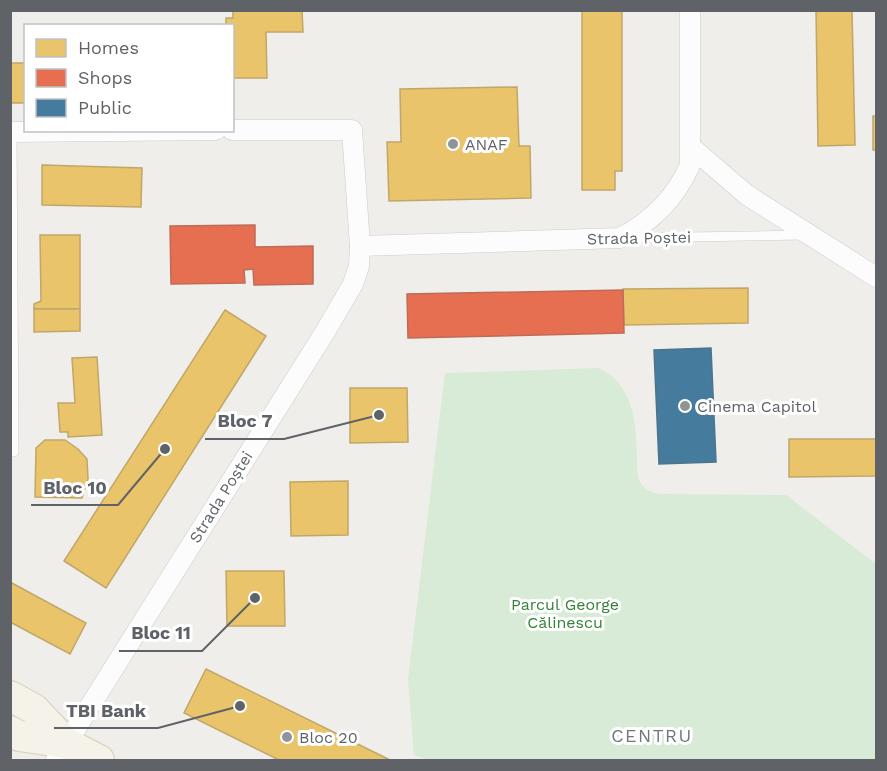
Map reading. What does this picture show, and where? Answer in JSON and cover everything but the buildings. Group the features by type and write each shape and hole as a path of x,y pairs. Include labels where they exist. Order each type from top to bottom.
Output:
{"main road":[{"path":"10,696 34,709 61,752"},
{"path":"10,731 61,752 99,760"}],"street":[{"name":"Strada Poștei","path":"360,246 620,238 642,224 669,200 690,165 690,10"},
{"name":"Strada Poștei","path":"61,752 354,284 359,266 360,246 352,130 234,130"},
{"path":"691,147 747,195 876,277"}],"lane":[{"path":"11,132 14,452"},
{"name":"Strada Poștei","path":"620,238 811,235"}],"green space":[{"name":"Parcul George Călinescu","path":"599,368 620,384 631,406 636,431 638,473 641,484 646,489 661,494 786,495 876,564 876,760 428,760 414,755 408,679 445,373"}],"place":[{"name":"ANAF","path":"453,144"},
{"name":"Cinema Capitol","path":"685,406"},
{"name":"Bloc 7","path":"379,415"},
{"name":"Bloc 10","path":"165,449"},
{"name":"Bloc 11","path":"255,598"},
{"name":"TBI Bank","path":"240,706"},
{"name":"Bloc 20","path":"287,737"}],"district":[{"name":"CENTRU","path":"652,735"}]}
